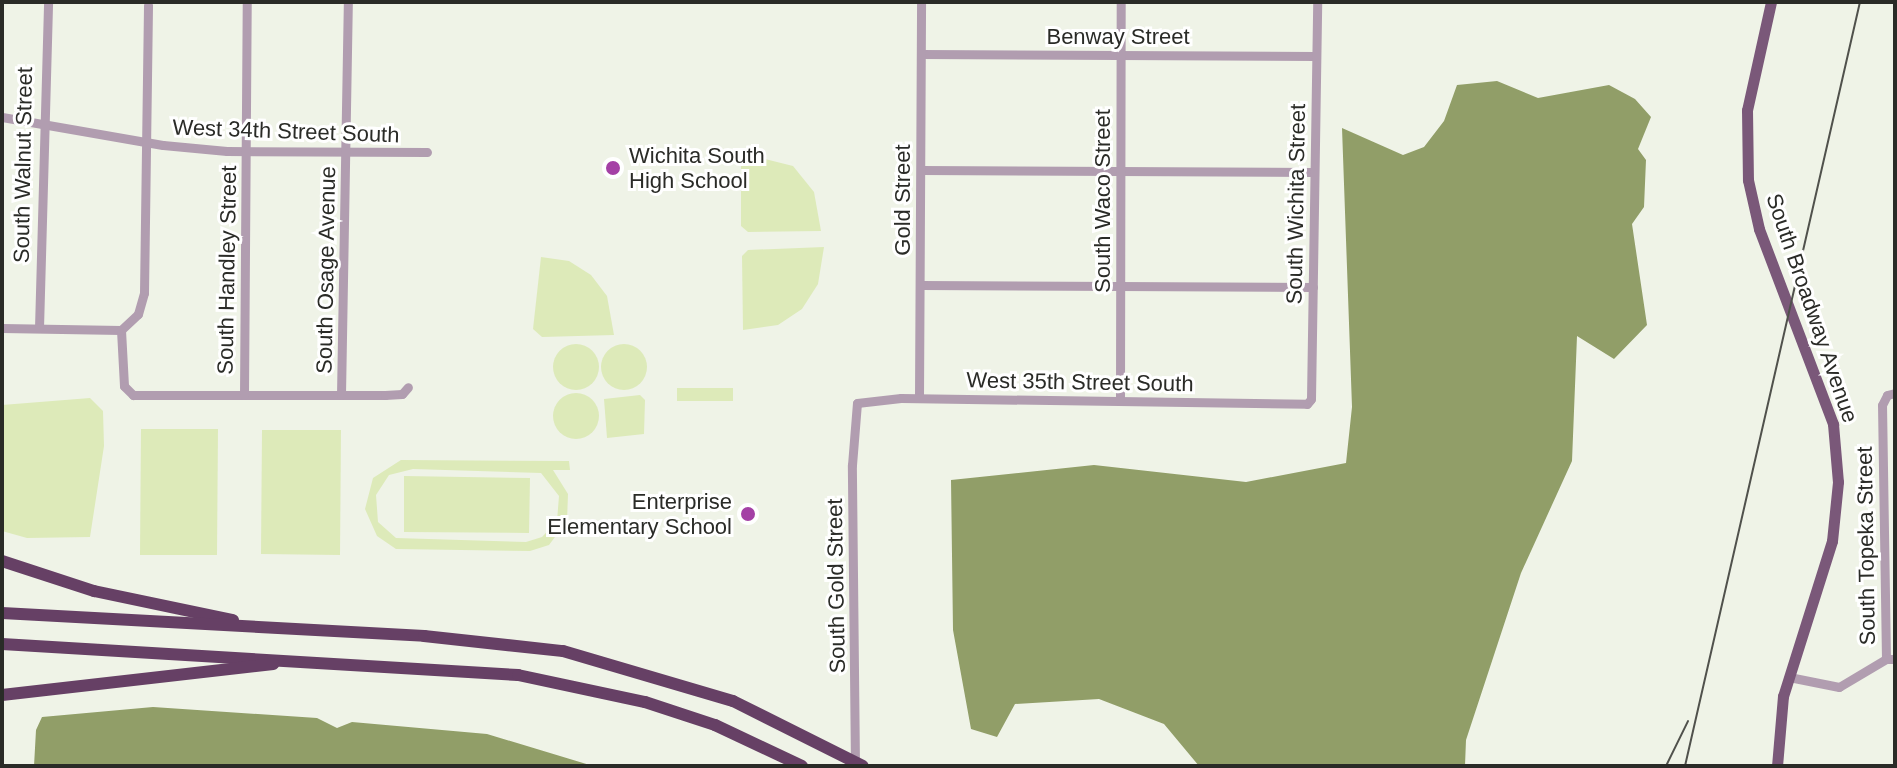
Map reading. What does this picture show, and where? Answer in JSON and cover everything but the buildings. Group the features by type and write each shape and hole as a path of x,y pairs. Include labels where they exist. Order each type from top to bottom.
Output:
{"highway":[{"path":"2,561 94,591 275,629"},
{"path":"2,613 424,636 563,651 733,701 863,766"},
{"path":"2,644 310,660 518,675 610,693 715,725 802,766"},
{"path":"2,695 310,660"}],"main road":[{"name":"South Broadway Avenue","path":"1771,2 1747,110 1748,180 1759,229 1826,407 1837,458 1834,526 1789,677 1777,766"}],"street":[{"name":"South Walnut Street","path":"39,328 42,124 48,2"},
{"name":"South Handley Street","path":"244,395 247,2"},
{"name":"South Osage Avenue","path":"341,395 348,2"},
{"name":"Gold Street","path":"919,398 921,2"},
{"name":"South Waco Street","path":"1120,401 1121,2"},
{"name":"South Wichita Street","path":"1307,404 1312,395 1317,2"},
{"path":"2,328 121,330 135,319 144,296 148,5"},
{"name":"Benway Street","path":"921,54 1315,56"},
{"name":"West 34th Street South","path":"2,117 147,142 246,151 427,152"},
{"path":"921,170 1314,172"},
{"path":"921,285 1313,287"},
{"path":"121,330 126,391 341,395 402,394 408,387"},
{"name":"South Topeka Street","path":"1890,659 1882,405 1887,395 1895,393"},
{"name":"West 35th Street South","path":"855,406 865,400 919,398 1307,404"},
{"name":"South Gold Street","path":"855,406 855,766"},
{"path":"1789,677 1839,687 1890,659"}],"shaded area":[{"path":"1497,81 1538,98 1609,85 1635,99 1651,117 1638,149 1646,160 1644,207 1632,224 1647,325 1614,359 1577,336 1572,461 1521,573 1466,740 1465,766 1199,766 1164,724 1099,699 1015,704 997,737 971,729 953,630 951,480 1094,465 1246,482 1346,463 1352,407 1342,128 1403,155 1424,147 1444,121 1457,85"},
{"path":"741,153 793,166 814,192 821,231 748,232 741,226"},
{"path":"824,247 818,284 802,309 778,325 743,330 742,256 748,250"},
{"path":"541,257 569,261 591,275 607,296 614,335 542,337 533,329"},
{"path":"576,344 585,345 592,351 598,358 598,376 592,383 585,389 576,390 567,389 560,383 554,376 553,367 554,358 560,351 567,345"},
{"path":"624,344 641,350 647,367 641,384 624,390 607,384 601,367 607,350"},
{"path":"677,388 733,388 733,401 677,401"},
{"path":"576,393 592,400 599,416 592,432 576,439 560,432 553,416 560,400"},
{"path":"640,395 645,400 644,434 607,438 604,399"},
{"path":"90,398 103,411 104,446 90,537 27,538 2,531 2,405"},
{"path":"141,429 218,429 217,555 140,555"},
{"path":"262,430 341,430 340,555 261,554"},
{"path":"401,460 569,461 570,470 553,470 568,494 567,521 549,545 530,551 396,549 377,536 365,509 373,478","holes":["413,469 541,473 559,496 557,521 542,537 526,542 396,538 378,522 376,495 389,475"]},
{"path":"404,476 530,478 529,533 404,532"},
{"path":"153,707 317,718 337,728 352,722 487,734 593,766 34,766 36,730 42,717"}],"railway":[{"path":"1685,766 1860,2"},
{"path":"1666,766 1688,721"}],"place":[{"name":"Wichita South High School","path":"613,168"},
{"name":"Enterprise Elementary School","path":"748,514"}]}
